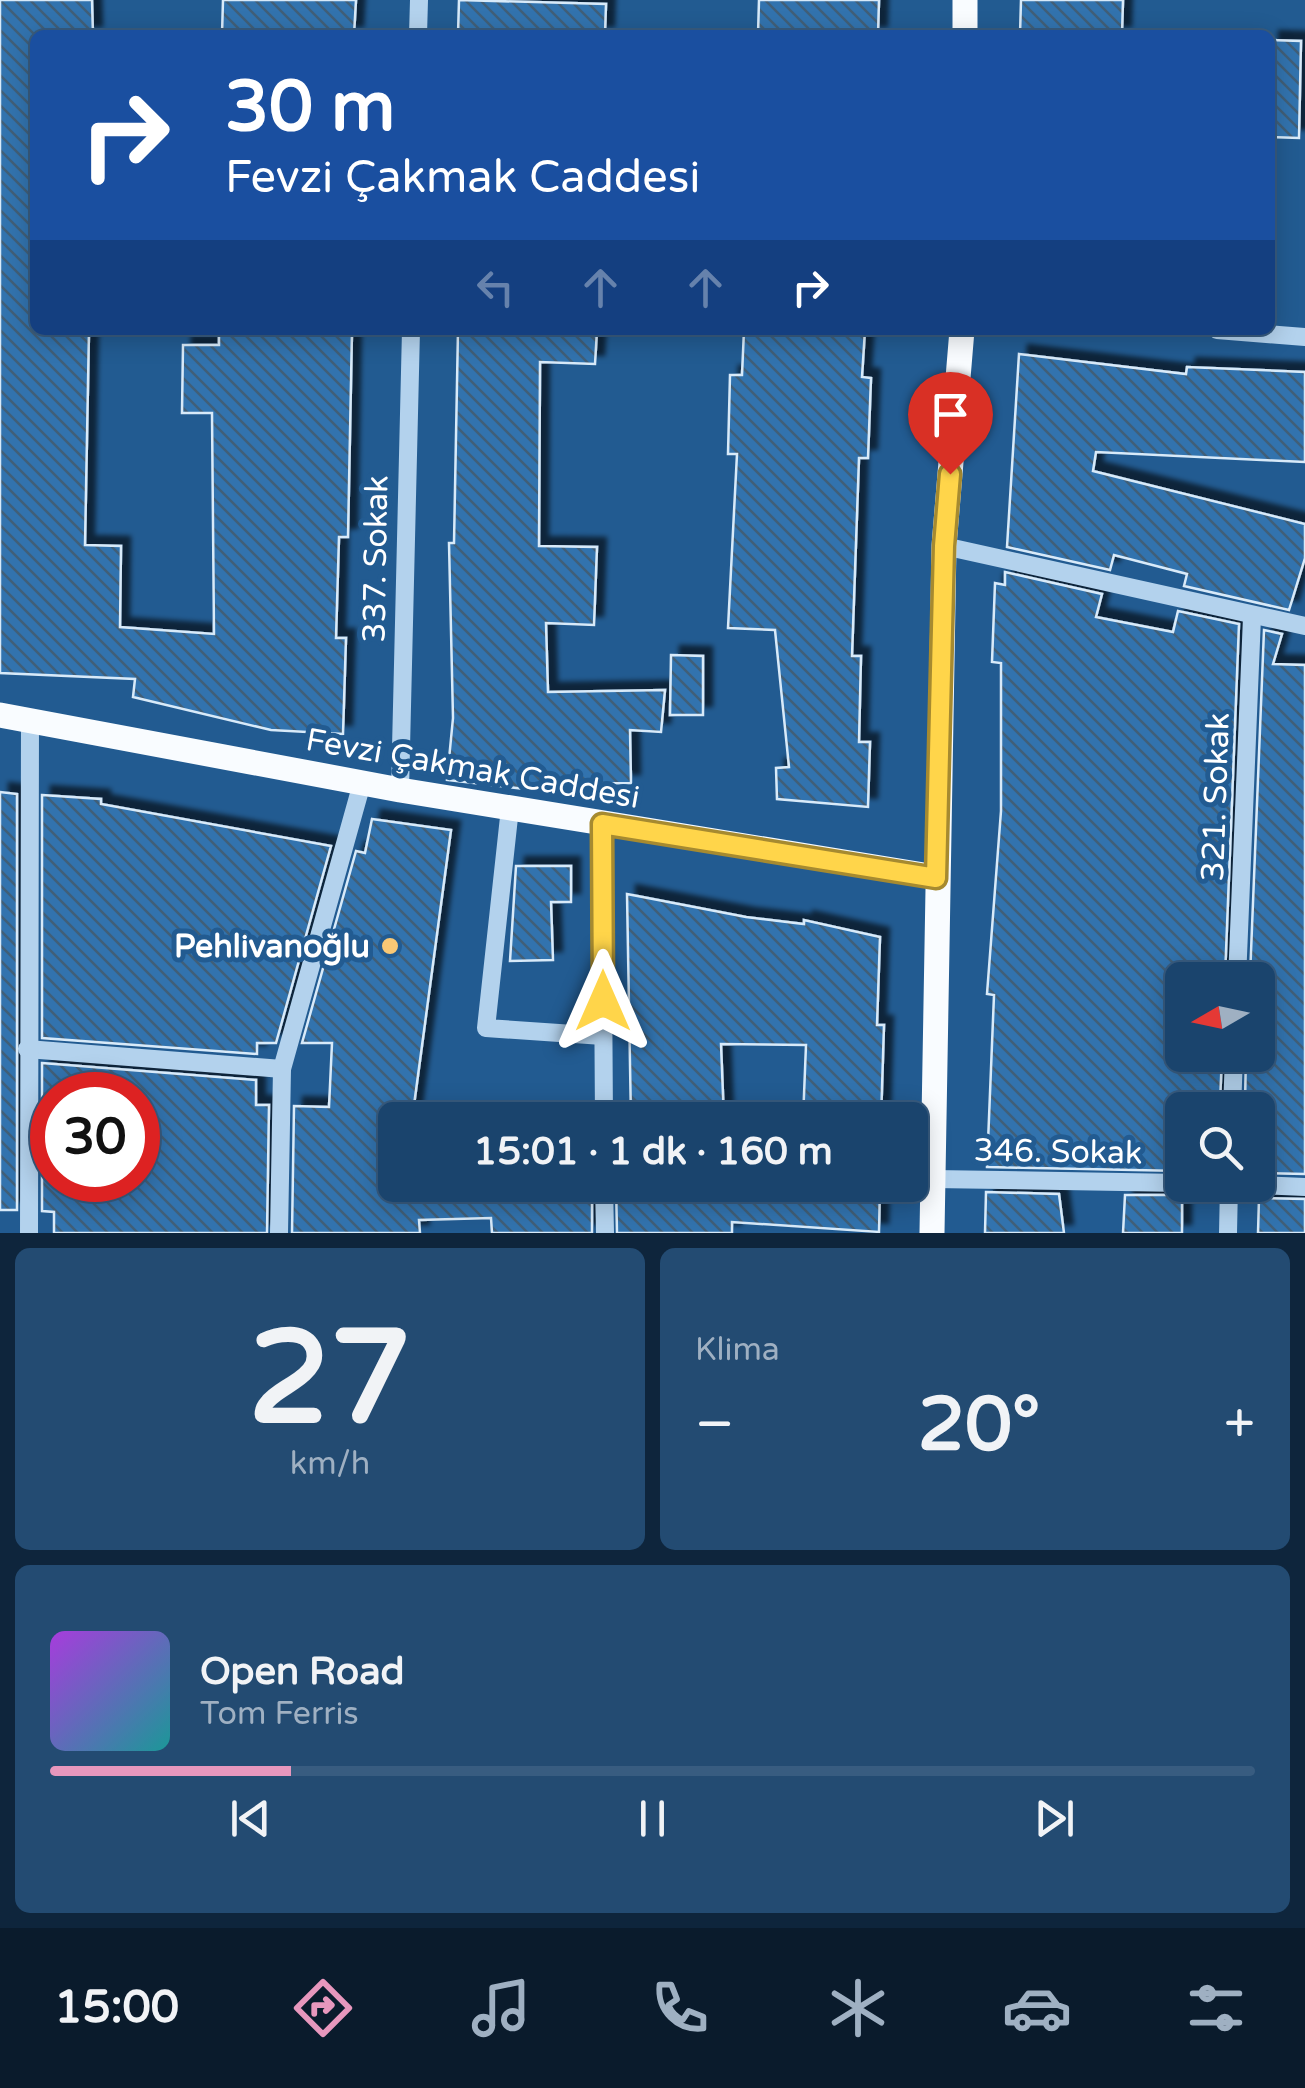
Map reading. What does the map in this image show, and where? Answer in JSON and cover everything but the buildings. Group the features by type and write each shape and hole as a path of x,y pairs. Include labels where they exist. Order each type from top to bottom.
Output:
{"main road":[{"path":"965,30 966,0"},
{"path":"932,1233 944,546 962,335"},
{"name":"Fevzi Çakmak Caddesi","path":"0,715 400,790 936,878"}],"street":[{"path":"418,30 419,0"},
{"name":"337. Sokak","path":"400,790 411,335"},
{"path":"1275,335 1305,337"},
{"path":"944,546 1305,626"},
{"name":"321. Sokak","path":"1238,962 1252,616"},
{"path":"29,1233 30,721"},
{"path":"279,1233 282,1070 362,783"},
{"path":"510,808 486,1028 603,1036"},
{"path":"602,824 604,1102"},
{"path":"28,1050 282,1070"},
{"name":"346. Sokak","path":"933,1180 1165,1183"},
{"path":"1275,1186 1305,1187"},
{"path":"604,1202 604,1233"},
{"path":"1228,1233 1229,1202"}],"place":[{"name":"Pehlivanoğlu","path":"390,946"}],"route":[{"path":"603,1001 602,824 936,878 944,546 950,474"}]}
